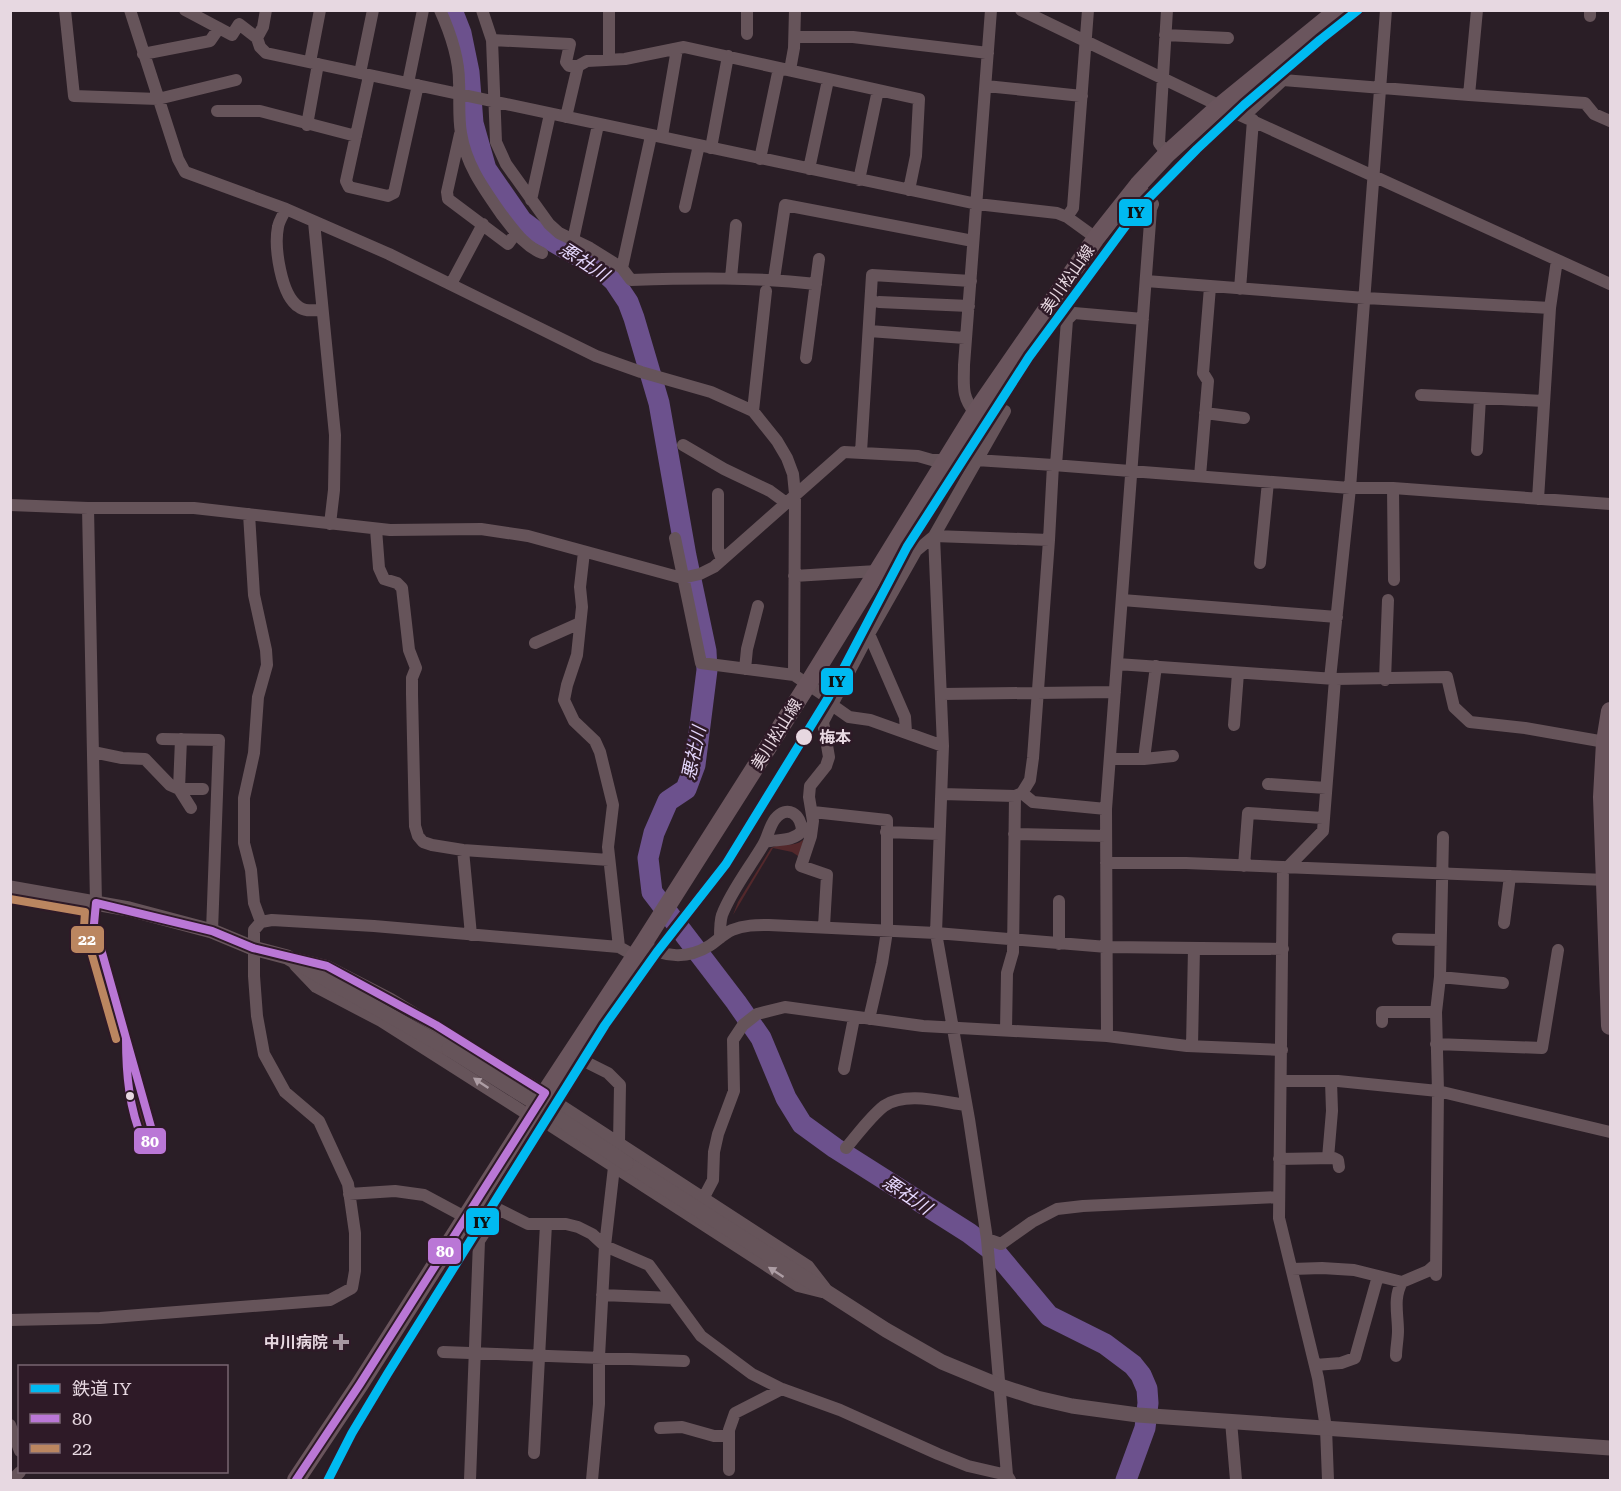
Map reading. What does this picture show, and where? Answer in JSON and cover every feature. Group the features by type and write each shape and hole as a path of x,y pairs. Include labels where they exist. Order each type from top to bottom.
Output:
{"main road":[{"name":"美川松山線","path":"296,1480 570,1054 632,949 801,680 877,571 975,413 1096,238 1138,185 1167,154 1220,106 1338,10"},
{"path":"1610,718 1602,797 1608,846 1606,880 1611,1026"}],"street":[{"path":"65,10 74,96 158,99 236,80"},
{"path":"129,10 178,159 185,172 286,209 389,254 596,356 711,392 753,411 777,441 793,474 795,494 794,576 801,680"},
{"path":"185,10 232,35 239,24"},
{"path":"236,10 239,24 257,38 260,47 266,53 977,204 1047,211 1067,217 1096,238"},
{"path":"257,38 263,27 266,10"},
{"path":"307,124 320,10"},
{"path":"373,10 356,136 346,181 349,187 388,196 394,193 423,10"},
{"path":"440,10 453,44 462,95 461,132 447,192 448,199 508,244 516,233"},
{"path":"482,10 492,40 491,102 496,142 506,164 549,224 559,233 590,248 622,268 631,280 730,278 774,279 816,284"},
{"path":"609,10 609,60"},
{"path":"747,10 747,34"},
{"path":"760,159 795,37 795,10"},
{"path":"975,413 966,402 964,394 965,338 991,10"},
{"path":"1021,10 1220,106 1611,284"},
{"path":"1067,217 1072,208 1088,10"},
{"path":"1167,10 1159,143 1167,154"},
{"path":"1328,1480 1326,1428 1315,1365 1280,1218 1278,1197 1285,868 1323,831 1332,679 1350,488 1386,10"},
{"path":"1469,95 1477,10"},
{"path":"143,54 210,41 219,28"},
{"path":"1165,35 1228,38"},
{"path":"795,37 853,38 988,53"},
{"path":"492,40 570,44 566,62 569,66 578,66 587,61 626,59 684,47 919,99 916,156 909,190"},
{"path":"622,268 677,49"},
{"path":"685,207 705,146 728,56"},
{"path":"566,117 578,66"},
{"path":"809,169 828,80"},
{"path":"1240,289 1249,118 1283,80 1585,103 1594,114 1611,121"},
{"path":"986,86 1082,96"},
{"path":"859,180 878,90"},
{"path":"218,111 260,111 356,136"},
{"path":"531,200 550,114"},
{"path":"573,240 598,125"},
{"path":"461,132 469,161 479,183 516,233 531,249 542,253"},
{"path":"1107,1036 1106,809 1153,204 1138,185"},
{"path":"774,279 785,205 973,241"},
{"path":"286,209 278,226 276,251 288,296 300,308 311,311 322,310"},
{"path":"314,222 331,375 335,435 334,490 330,524"},
{"path":"451,284 483,224"},
{"path":"730,278 736,225"},
{"path":"806,358 819,259"},
{"path":"1538,499 1550,308 1557,260"},
{"path":"861,452 873,275 970,281"},
{"path":"1146,281 1365,298 1550,308"},
{"path":"1200,476 1208,381 1203,373 1210,287"},
{"path":"753,411 766,291"},
{"path":"879,302 969,306"},
{"path":"1006,1030 1007,974 1013,952 1014,834 1019,795 1030,780 1039,693 1054,465 1067,320 1074,313 1143,319"},
{"path":"869,331 965,338"},
{"path":"1420,395 1544,401"},
{"path":"1477,450 1480,398"},
{"path":"824,926 827,875 801,866 811,836 813,812 809,797 810,786 826,766 829,758 823,722 916,551 934,536 1005,411"},
{"path":"1205,413 1244,418"},
{"path":"682,445 724,470 770,491 785,502"},
{"path":"10,505 88,508 184,507 376,529 481,529 528,536 684,578 700,574 722,560 844,452 918,456 932,460 976,460 1054,465 1350,488 1393,488 1611,504"},
{"path":"1260,563 1268,482"},
{"path":"1393,488 1394,580"},
{"path":"718,494 718,549 722,560"},
{"path":"88,508 96,903"},
{"path":"249,514 254,595 267,665 258,697 254,753 244,798 244,843 251,870 254,903 261,922"},
{"path":"376,529 379,568 384,579 397,583 402,588 409,650 416,668 412,678 412,694 415,826 418,836 423,842 432,845 463,850 609,860"},
{"path":"934,536 1049,540"},
{"path":"478,1199 528,1224 566,1224 578,1227 592,1234 605,1246 649,1265 701,1336 752,1374 782,1389 840,1410 938,1454 1008,1478 987,1246 966,1105 936,933 943,746 934,536"},
{"path":"675,538 701,663 801,680 849,717 870,720 943,746"},
{"path":"584,552 580,587 582,608 577,655 564,700 574,720 594,741 605,767 613,805 608,848 609,860 632,949"},
{"path":"794,576 877,571"},
{"path":"1122,600 1337,617"},
{"path":"1385,680 1388,600"},
{"path":"745,669 747,650 758,606"},
{"path":"535,643 580,623"},
{"path":"869,634 905,717 906,732"},
{"path":"1117,664 1332,679 1385,680 1447,677 1454,707 1470,722 1525,728 1607,745"},
{"path":"1144,759 1156,666"},
{"path":"1234,725 1238,673"},
{"path":"942,694 1115,692"},
{"path":"162,739 219,740 212,931"},
{"path":"181,740 179,789 191,808"},
{"path":"93,752 122,758 145,759 170,785 179,789 203,789"},
{"path":"1110,759 1173,756"},
{"path":"1268,784 1326,788"},
{"path":"942,794 1019,795 1034,802 1106,809"},
{"path":"813,812 887,820 887,931 869,1020"},
{"path":"1244,866 1248,813 1323,818"},
{"path":"886,832 939,834"},
{"path":"1014,834 1106,836"},
{"path":"1292,1269 1354,1270 1402,1282 1436,1269 1438,1090 1436,1012 1440,977 1443,837"},
{"path":"720,938 722,916 765,842"},
{"path":"463,850 471,935"},
{"path":"1106,863 1186,863 1606,880"},
{"path":"1504,923 1510,876"},
{"path":"10,888 129,909 212,931 253,948 327,966 391,999 544,1093"},
{"path":"1059,901 1059,944"},
{"path":"10,1320 100,1318 330,1300 352,1288 356,1271 355,1233 348,1184 319,1121 285,1092 264,1054 257,1016 253,948 254,930 261,922 363,926 632,949 665,955 686,955 708,947 730,931 750,925 824,926 1107,947 1283,949"},
{"path":"1398,939 1440,940"},
{"path":"1192,1046 1194,948"},
{"path":"1436,1044 1542,1048 1558,950"},
{"path":"287,957 449,1049 537,1104 620,1165 921,1351 999,1386 1072,1406 1138,1414 1611,1448"},
{"path":"287,957 316,987 381,1020 530,1116"},
{"path":"1440,977 1503,983"},
{"path":"704,1197 713,1180 714,1152 718,1134 734,1091 734,1040 743,1024 757,1014 785,1007 923,1026 1107,1036 1192,1046 1282,1050"},
{"path":"1382,1022 1382,1012 1436,1012"},
{"path":"844,1069 854,1018"},
{"path":"570,1054 608,1073 620,1085 620,1165 605,1246 598,1357 599,1404 592,1480"},
{"path":"1282,1081 1331,1081 1438,1090 1611,1132"},
{"path":"1328,1158 1332,1111 1331,1081"},
{"path":"846,1148 884,1106 897,1101 916,1099 966,1105"},
{"path":"562,1106 808,1266 829,1293"},
{"path":"576,1143 573,1134 577,1126 588,1124"},
{"path":"551,1126 576,1143 620,1165"},
{"path":"1279,1159 1334,1158 1338,1161 1339,1167"},
{"path":"349,1194 395,1191 424,1195 465,1217"},
{"path":"987,1246 1001,1244 1032,1222 1057,1209 1278,1197"},
{"path":"470,1480 479,1241 498,1210"},
{"path":"534,1453 546,1224"},
{"path":"1315,1365 1341,1363 1355,1358 1378,1276"},
{"path":"1396,1356 1398,1333 1396,1306 1398,1290 1402,1282"},
{"path":"602,1295 673,1298"},
{"path":"443,1352 684,1361"},
{"path":"729,1470 731,1454 729,1436 735,1413 782,1389"},
{"path":"1231,1421 1236,1480"},
{"path":"10,1425 18,1446"},
{"path":"660,1428 682,1427 714,1436 729,1436"}],"shaded area":[{"path":"803,840 801,858 792,852 773,848 733,915 738,902 771,848 795,844"},
{"path":"129,1069 147,1132 146,1134 136,1114"}],"waterway":[{"name":"悪社川","path":"452,10 461,33 469,72 473,123 486,169 522,221 538,233 601,269 614,281 628,302 634,318 659,403 686,556 706,651 707,670 695,765 686,789 668,801 654,833 648,858 652,892 761,1038 786,1098 802,1124 835,1148 969,1233 998,1255 1049,1316 1105,1344 1133,1365 1141,1375 1147,1389 1148,1403 1145,1428 1126,1480"}],"rail line":[{"name":"IY","path":"328,1480 352,1433 388,1373 605,1025 657,952 726,864 828,698 907,547 1029,357 1138,209 1244,105 1358,10"}],"transit line":[{"name":"22","path":"10,899 85,912 84,927 116,1039"},
{"name":"80","path":"126,1038 94,924 96,903 212,931 253,948 327,966 436,1025 545,1093 360,1384 296,1480"},
{"name":"80","path":"126,1038 155,1141 143,1141 134,1116 128,1078 126,1038"}],"place":[{"name":"梅本","path":"804,737"},
{"name":"中川病院","path":"341,1342"}]}
